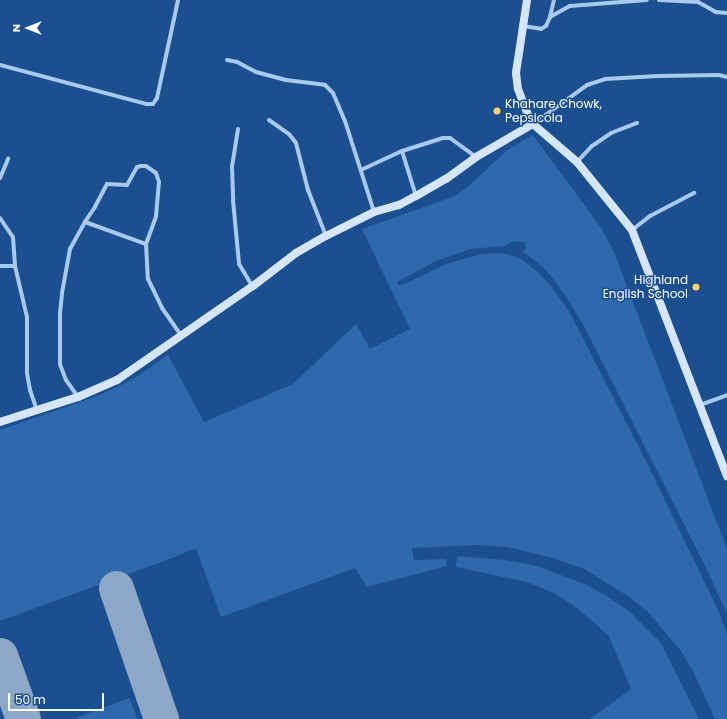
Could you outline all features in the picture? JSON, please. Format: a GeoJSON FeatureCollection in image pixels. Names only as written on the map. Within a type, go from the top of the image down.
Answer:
{"type":"FeatureCollection","features":[{"type":"Feature","properties":{"kind":"main road"},"geometry":{"type":"LineString","coordinates":[[527,0],[516,73],[518,89],[533,124],[577,162],[632,230],[727,476]]}},
{"type":"Feature","properties":{"kind":"main road"},"geometry":{"type":"LineString","coordinates":[[0,422],[78,396],[117,380],[253,286],[296,253],[374,212],[399,204],[416,196],[446,179],[476,157],[533,124]]}},
{"type":"Feature","properties":{"kind":"street"},"geometry":{"type":"LineString","coordinates":[[0,64],[147,104],[153,104],[157,98],[178,0]]}},
{"type":"Feature","properties":{"kind":"street"},"geometry":{"type":"LineString","coordinates":[[524,26],[541,29],[546,26],[550,18],[554,0]]}},
{"type":"Feature","properties":{"kind":"street"},"geometry":{"type":"LineString","coordinates":[[550,18],[570,6],[647,0]]}},
{"type":"Feature","properties":{"kind":"street"},"geometry":{"type":"LineString","coordinates":[[659,0],[698,2],[716,12],[727,13]]}},
{"type":"Feature","properties":{"kind":"street"},"geometry":{"type":"LineString","coordinates":[[227,60],[237,62],[256,72],[286,80],[325,85],[333,93],[345,121],[374,212]]}},
{"type":"Feature","properties":{"kind":"street"},"geometry":{"type":"LineString","coordinates":[[533,124],[587,85],[605,79],[658,76],[719,75],[727,77]]}},
{"type":"Feature","properties":{"kind":"street"},"geometry":{"type":"LineString","coordinates":[[269,120],[279,125],[296,142],[308,190],[326,236]]}},
{"type":"Feature","properties":{"kind":"street"},"geometry":{"type":"LineString","coordinates":[[577,162],[592,146],[611,133],[637,122]]}},
{"type":"Feature","properties":{"kind":"street"},"geometry":{"type":"LineString","coordinates":[[238,129],[232,166],[233,200],[239,264],[253,286]]}},
{"type":"Feature","properties":{"kind":"street"},"geometry":{"type":"LineString","coordinates":[[361,170],[402,151],[443,138],[450,138],[476,157]]}},
{"type":"Feature","properties":{"kind":"street"},"geometry":{"type":"LineString","coordinates":[[402,151],[416,196]]}},
{"type":"Feature","properties":{"kind":"street"},"geometry":{"type":"LineString","coordinates":[[0,178],[8,159]]}},
{"type":"Feature","properties":{"kind":"street"},"geometry":{"type":"LineString","coordinates":[[78,396],[66,380],[60,364],[60,313],[70,249],[108,184],[127,185],[137,167],[146,166],[156,173],[159,182],[156,216],[146,244],[148,279],[162,308],[181,336]]}},
{"type":"Feature","properties":{"kind":"street"},"geometry":{"type":"LineString","coordinates":[[632,230],[650,216],[694,193]]}},
{"type":"Feature","properties":{"kind":"street"},"geometry":{"type":"LineString","coordinates":[[1,221],[13,237],[15,266],[27,317],[27,373],[30,390],[37,410]]}},
{"type":"Feature","properties":{"kind":"street"},"geometry":{"type":"LineString","coordinates":[[85,222],[146,244]]}},
{"type":"Feature","properties":{"kind":"street"},"geometry":{"type":"LineString","coordinates":[[0,266],[15,266]]}},
{"type":"Feature","properties":{"kind":"street"},"geometry":{"type":"LineString","coordinates":[[700,406],[727,395]]}},
{"type":"Feature","properties":{"kind":"shaded area"},"geometry":{"type":"Polygon","coordinates":[[[533,135],[602,229],[614,252],[727,549],[727,614],[708,572],[585,328],[569,301],[553,279],[542,266],[523,252],[526,248],[525,242],[514,241],[504,246],[471,249],[436,261],[397,282],[400,286],[446,264],[481,254],[502,253],[520,258],[539,273],[550,285],[569,311],[648,465],[719,612],[727,634],[727,719],[715,719],[693,671],[681,651],[649,613],[628,596],[584,569],[556,559],[508,547],[475,545],[412,548],[414,560],[446,559],[447,566],[367,587],[355,568],[221,617],[196,548],[0,621],[0,430],[100,395],[135,378],[168,355],[204,422],[293,384],[356,324],[370,349],[410,329],[362,229],[455,196],[469,186],[506,151],[533,135]]]}},
{"type":"Feature","properties":{"kind":"shaded area"},"geometry":{"type":"Polygon","coordinates":[[[457,556],[505,560],[537,566],[587,585],[629,611],[661,643],[699,719],[590,719],[631,689],[609,636],[576,607],[554,593],[527,582],[456,567],[457,556]]]}},
{"type":"Feature","properties":{"kind":"shaded area"},"geometry":{"type":"Polygon","coordinates":[[[130,698],[137,719],[73,719],[130,698]]]}},
{"type":"Feature","properties":{"kind":"taxiway"},"geometry":{"type":"LineString","coordinates":[[116,588],[161,719]]}},
{"type":"Feature","properties":{"kind":"taxiway"},"geometry":{"type":"LineString","coordinates":[[0,655],[23,719]]}},
{"type":"Feature","properties":{"kind":"place","name":"Khahare Chowk, Pepsicola"},"geometry":{"type":"Point","coordinates":[497,111]}},
{"type":"Feature","properties":{"kind":"place","name":"Highland English School"},"geometry":{"type":"Point","coordinates":[696,287]}}]}
